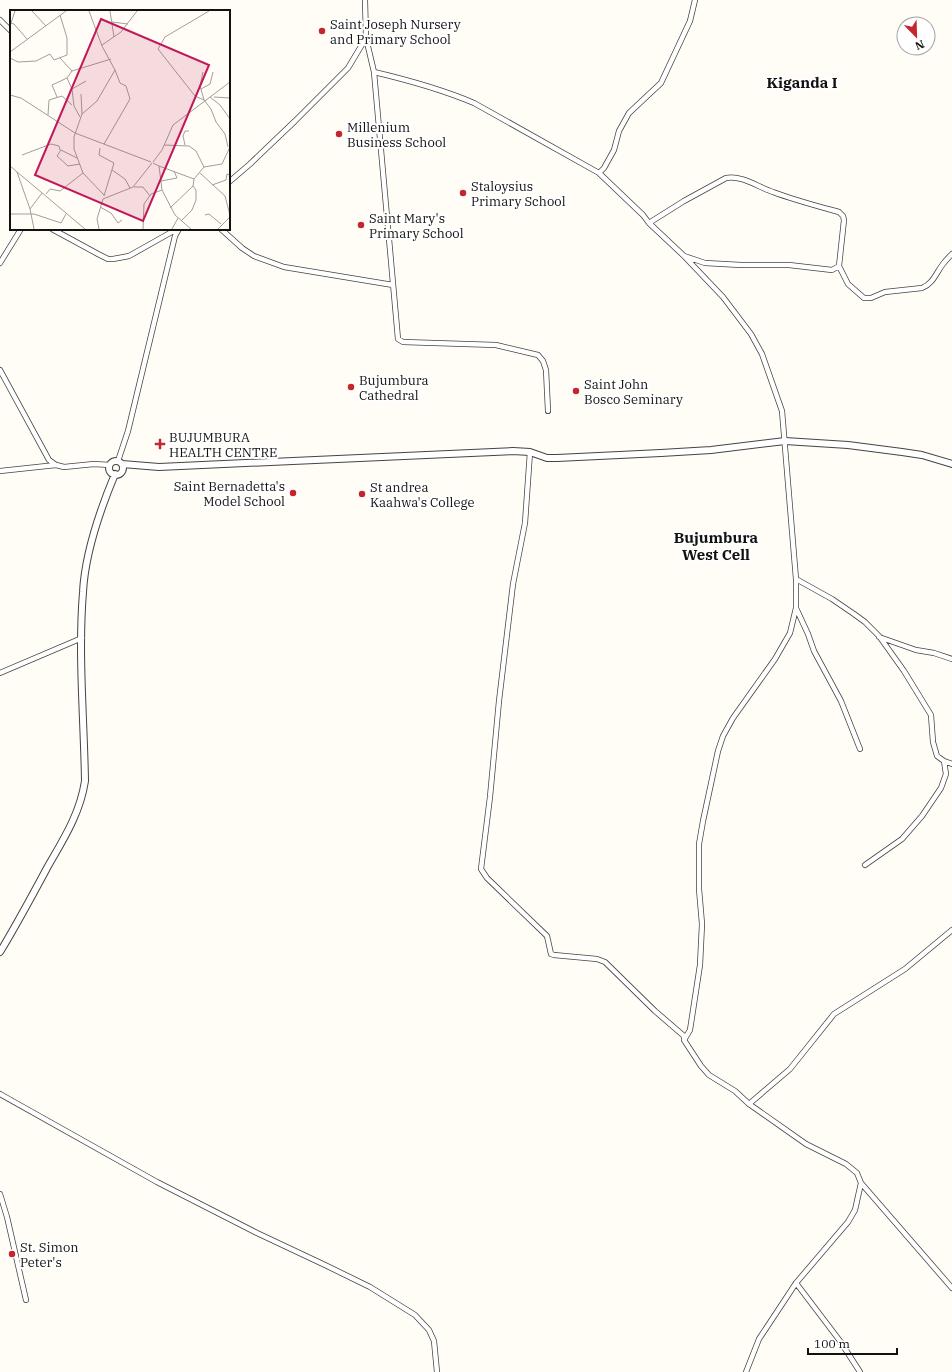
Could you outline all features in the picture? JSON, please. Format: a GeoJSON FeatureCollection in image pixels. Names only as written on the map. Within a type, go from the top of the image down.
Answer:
{"type":"FeatureCollection","features":[{"type":"Feature","properties":{"kind":"street"},"geometry":{"type":"LineString","coordinates":[[365,0],[366,38],[374,72],[397,336],[400,341],[496,345],[538,355],[543,361],[546,370],[548,411]]}},
{"type":"Feature","properties":{"kind":"street"},"geometry":{"type":"LineString","coordinates":[[599,173],[604,168],[614,150],[619,131],[629,113],[661,84],[690,21],[695,0]]}},
{"type":"Feature","properties":{"kind":"street"},"geometry":{"type":"LineString","coordinates":[[0,20],[10,30]]}},
{"type":"Feature","properties":{"kind":"street"},"geometry":{"type":"LineString","coordinates":[[230,181],[296,121],[348,68],[366,38]]}},
{"type":"Feature","properties":{"kind":"street"},"geometry":{"type":"LineString","coordinates":[[374,72],[423,85],[474,103],[599,173],[643,215],[649,223],[683,255],[723,297],[751,334],[762,354],[782,410],[796,578],[796,608],[790,633],[775,659],[733,718],[723,736],[718,751],[699,844],[699,889],[702,924],[700,965],[690,1030],[684,1040]]}},
{"type":"Feature","properties":{"kind":"street"},"geometry":{"type":"LineString","coordinates":[[649,223],[726,178],[732,177],[772,192],[839,212],[843,216],[844,220],[839,266],[848,284],[864,298],[871,298],[886,292],[922,288],[927,286],[931,283],[943,263],[952,254]]}},
{"type":"Feature","properties":{"kind":"street"},"geometry":{"type":"LineString","coordinates":[[0,263],[20,230]]}},
{"type":"Feature","properties":{"kind":"street"},"geometry":{"type":"LineString","coordinates":[[54,230],[108,259],[129,256],[176,230]]}},
{"type":"Feature","properties":{"kind":"street"},"geometry":{"type":"LineString","coordinates":[[115,474],[122,472],[123,468],[120,463],[178,230]]}},
{"type":"Feature","properties":{"kind":"street"},"geometry":{"type":"LineString","coordinates":[[222,230],[254,256],[284,267],[393,285]]}},
{"type":"Feature","properties":{"kind":"street"},"geometry":{"type":"LineString","coordinates":[[683,255],[705,262],[720,264],[789,265],[832,270],[839,266]]}},
{"type":"Feature","properties":{"kind":"street"},"geometry":{"type":"LineString","coordinates":[[0,370],[49,460],[56,465]]}},
{"type":"Feature","properties":{"kind":"street"},"geometry":{"type":"LineString","coordinates":[[0,471],[56,465],[64,467],[94,464],[110,465],[114,462],[159,467],[513,450],[530,452],[547,458],[557,458],[712,450],[785,441],[848,445],[902,452],[922,455],[952,464]]}},
{"type":"Feature","properties":{"kind":"street"},"geometry":{"type":"LineString","coordinates":[[530,452],[525,523],[513,584],[481,870],[487,878],[547,936],[552,954],[597,959],[605,962],[655,1011],[684,1036],[684,1040],[701,1066],[709,1075],[735,1091],[749,1104],[806,1144],[846,1164],[857,1173],[861,1183],[952,1288]]}},
{"type":"Feature","properties":{"kind":"street"},"geometry":{"type":"LineString","coordinates":[[110,465],[111,472],[115,474]]}},
{"type":"Feature","properties":{"kind":"street"},"geometry":{"type":"LineString","coordinates":[[0,952],[69,831],[83,795],[85,781],[82,638],[83,591],[88,554],[115,474]]}},
{"type":"Feature","properties":{"kind":"street"},"geometry":{"type":"LineString","coordinates":[[796,578],[832,599],[865,622],[879,636],[904,671],[931,715],[933,742],[937,756],[952,764]]}},
{"type":"Feature","properties":{"kind":"street"},"geometry":{"type":"LineString","coordinates":[[796,608],[814,650],[840,701],[860,749]]}},
{"type":"Feature","properties":{"kind":"street"},"geometry":{"type":"LineString","coordinates":[[879,636],[916,650],[934,653],[952,659]]}},
{"type":"Feature","properties":{"kind":"street"},"geometry":{"type":"LineString","coordinates":[[0,673],[82,638]]}},
{"type":"Feature","properties":{"kind":"street"},"geometry":{"type":"LineString","coordinates":[[865,865],[902,838],[922,816],[941,788],[946,774],[944,761]]}},
{"type":"Feature","properties":{"kind":"street"},"geometry":{"type":"LineString","coordinates":[[749,1104],[790,1069],[834,1014],[905,969],[952,930]]}},
{"type":"Feature","properties":{"kind":"street"},"geometry":{"type":"LineString","coordinates":[[0,1094],[157,1182],[256,1233],[370,1287],[415,1315],[428,1330],[434,1340],[437,1372]]}},
{"type":"Feature","properties":{"kind":"street"},"geometry":{"type":"LineString","coordinates":[[746,1372],[759,1339],[796,1283],[848,1222],[855,1210],[861,1183]]}},
{"type":"Feature","properties":{"kind":"street"},"geometry":{"type":"LineString","coordinates":[[0,1194],[26,1300]]}},
{"type":"Feature","properties":{"kind":"street"},"geometry":{"type":"LineString","coordinates":[[796,1283],[840,1341],[860,1372]]}},
{"type":"Feature","properties":{"kind":"place","name":"Saint Joseph Nursery and Primary School"},"geometry":{"type":"Point","coordinates":[322,31]}},
{"type":"Feature","properties":{"kind":"place","name":"Millenium Business School"},"geometry":{"type":"Point","coordinates":[339,134]}},
{"type":"Feature","properties":{"kind":"place","name":"Staloysius Primary School"},"geometry":{"type":"Point","coordinates":[463,193]}},
{"type":"Feature","properties":{"kind":"place","name":"Saint Mary's Primary School"},"geometry":{"type":"Point","coordinates":[361,225]}},
{"type":"Feature","properties":{"kind":"place","name":"Bujumbura Cathedral"},"geometry":{"type":"Point","coordinates":[351,387]}},
{"type":"Feature","properties":{"kind":"place","name":"Saint John Bosco Seminary"},"geometry":{"type":"Point","coordinates":[576,391]}},
{"type":"Feature","properties":{"kind":"place","name":"BUJUMBURA HEALTH CENTRE"},"geometry":{"type":"Point","coordinates":[160,444]}},
{"type":"Feature","properties":{"kind":"place","name":"Saint Bernadetta's Model School"},"geometry":{"type":"Point","coordinates":[293,493]}},
{"type":"Feature","properties":{"kind":"place","name":"St andrea Kaahwa's College"},"geometry":{"type":"Point","coordinates":[362,494]}},
{"type":"Feature","properties":{"kind":"place","name":"St. Simon Peter's"},"geometry":{"type":"Point","coordinates":[12,1254]}},
{"type":"Feature","properties":{"kind":"district","name":"Kiganda I"},"geometry":{"type":"Point","coordinates":[802,82]}},
{"type":"Feature","properties":{"kind":"district","name":"Bujumbura West Cell"},"geometry":{"type":"Point","coordinates":[716,546]}}]}
